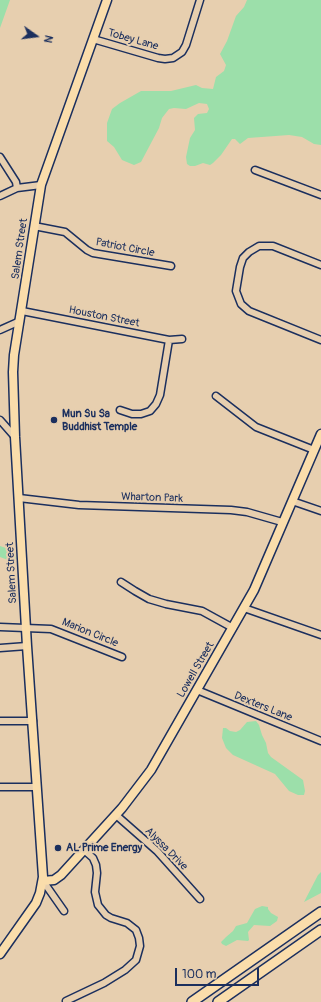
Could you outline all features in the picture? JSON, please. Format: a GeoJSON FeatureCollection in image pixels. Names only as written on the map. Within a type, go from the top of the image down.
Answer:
{"type":"FeatureCollection","features":[{"type":"Feature","properties":{"kind":"highway"},"geometry":{"type":"LineString","coordinates":[[192,1002],[321,912]]}},
{"type":"Feature","properties":{"kind":"highway"},"geometry":{"type":"LineString","coordinates":[[218,1002],[321,930]]}},
{"type":"Feature","properties":{"kind":"main road","name":"Salem Street"},"geometry":{"type":"LineString","coordinates":[[0,954],[36,903],[43,881],[43,863],[27,646],[15,437],[13,369],[41,185],[107,0]]}},
{"type":"Feature","properties":{"kind":"main road","name":"Lowell Street"},"geometry":{"type":"LineString","coordinates":[[43,881],[58,878],[116,816],[151,770],[233,628],[260,578],[282,522],[321,434]]}},
{"type":"Feature","properties":{"kind":"street","name":"Tobey Lane"},"geometry":{"type":"LineString","coordinates":[[93,39],[158,58],[173,58],[182,52],[186,45],[200,0]]}},
{"type":"Feature","properties":{"kind":"street"},"geometry":{"type":"LineString","coordinates":[[0,156],[16,182],[17,188]]}},
{"type":"Feature","properties":{"kind":"street"},"geometry":{"type":"LineString","coordinates":[[255,170],[321,195]]}},
{"type":"Feature","properties":{"kind":"street"},"geometry":{"type":"LineString","coordinates":[[0,196],[17,188],[41,185]]}},
{"type":"Feature","properties":{"kind":"street","name":"Patriot Circle"},"geometry":{"type":"LineString","coordinates":[[34,226],[63,231],[87,250],[95,254],[171,266]]}},
{"type":"Feature","properties":{"kind":"street"},"geometry":{"type":"LineString","coordinates":[[321,265],[273,246],[258,246],[251,250],[243,258],[236,288],[238,299],[246,309],[321,340]]}},
{"type":"Feature","properties":{"kind":"street","name":"Houston Street"},"geometry":{"type":"LineString","coordinates":[[22,311],[169,340],[182,338]]}},
{"type":"Feature","properties":{"kind":"street"},"geometry":{"type":"LineString","coordinates":[[0,330],[20,321]]}},
{"type":"Feature","properties":{"kind":"street"},"geometry":{"type":"LineString","coordinates":[[120,410],[132,414],[141,414],[150,411],[156,404],[160,395],[169,340]]}},
{"type":"Feature","properties":{"kind":"street"},"geometry":{"type":"LineString","coordinates":[[216,396],[256,427],[314,450]]}},
{"type":"Feature","properties":{"kind":"street"},"geometry":{"type":"LineString","coordinates":[[4,426],[12,421],[15,416]]}},
{"type":"Feature","properties":{"kind":"street"},"geometry":{"type":"LineString","coordinates":[[0,420],[15,437]]}},
{"type":"Feature","properties":{"kind":"street","name":"Wharton Park"},"geometry":{"type":"LineString","coordinates":[[19,498],[84,506],[231,510],[252,513],[282,522]]}},
{"type":"Feature","properties":{"kind":"street"},"geometry":{"type":"LineString","coordinates":[[292,501],[321,511]]}},
{"type":"Feature","properties":{"kind":"street"},"geometry":{"type":"LineString","coordinates":[[120,582],[155,601],[202,611],[233,628]]}},
{"type":"Feature","properties":{"kind":"street"},"geometry":{"type":"LineString","coordinates":[[244,608],[321,635]]}},
{"type":"Feature","properties":{"kind":"street","name":"Marion Circle"},"geometry":{"type":"LineString","coordinates":[[0,627],[51,629],[122,657]]}},
{"type":"Feature","properties":{"kind":"street"},"geometry":{"type":"LineString","coordinates":[[0,648],[27,646]]}},
{"type":"Feature","properties":{"kind":"street","name":"Dexters Lane"},"geometry":{"type":"LineString","coordinates":[[197,690],[321,741]]}},
{"type":"Feature","properties":{"kind":"street"},"geometry":{"type":"LineString","coordinates":[[0,721],[33,721]]}},
{"type":"Feature","properties":{"kind":"street"},"geometry":{"type":"LineString","coordinates":[[0,787],[37,787]]}},
{"type":"Feature","properties":{"kind":"street","name":"Alyssa Drive"},"geometry":{"type":"LineString","coordinates":[[116,816],[157,851],[200,899]]}},
{"type":"Feature","properties":{"kind":"street"},"geometry":{"type":"LineString","coordinates":[[66,1001],[104,983],[124,970],[136,960],[140,946],[136,930],[127,923],[108,916],[98,905],[95,892],[97,873],[96,865],[93,858],[84,850]]}},
{"type":"Feature","properties":{"kind":"street"},"geometry":{"type":"LineString","coordinates":[[43,881],[64,911]]}},
{"type":"Feature","properties":{"kind":"green space"},"geometry":{"type":"Polygon","coordinates":[[[0,0],[10,0],[0,28],[0,0]]]}},
{"type":"Feature","properties":{"kind":"green space"},"geometry":{"type":"Polygon","coordinates":[[[247,0],[321,0],[321,145],[314,144],[302,137],[289,135],[248,138],[240,144],[235,139],[232,139],[221,155],[210,165],[203,163],[190,166],[187,164],[186,157],[190,138],[195,130],[194,118],[198,114],[207,113],[209,109],[207,104],[199,103],[186,109],[169,109],[162,118],[159,128],[141,162],[134,165],[122,160],[114,147],[107,141],[107,123],[112,109],[141,91],[171,91],[196,85],[202,88],[213,89],[216,77],[224,71],[226,65],[220,54],[227,41],[236,16],[244,7],[247,0]]]}},
{"type":"Feature","properties":{"kind":"green space"},"geometry":{"type":"Polygon","coordinates":[[[0,546],[15,551],[16,563],[0,557],[0,546]]]}},
{"type":"Feature","properties":{"kind":"green space"},"geometry":{"type":"Polygon","coordinates":[[[256,721],[266,743],[268,753],[271,757],[303,780],[305,791],[304,795],[298,795],[289,791],[275,774],[233,755],[226,748],[222,738],[223,728],[236,732],[240,730],[247,722],[256,721]]]}},
{"type":"Feature","properties":{"kind":"green space"},"geometry":{"type":"Polygon","coordinates":[[[321,872],[321,893],[304,902],[318,875],[321,872]]]}},
{"type":"Feature","properties":{"kind":"green space"},"geometry":{"type":"Polygon","coordinates":[[[262,906],[268,907],[271,913],[278,917],[277,921],[270,926],[254,925],[248,932],[248,941],[237,940],[226,946],[222,944],[221,942],[233,931],[236,926],[247,923],[255,909],[262,906]]]}},
{"type":"Feature","properties":{"kind":"place","name":"Mun Su Sa Buddhist Temple"},"geometry":{"type":"Point","coordinates":[54,420]}},
{"type":"Feature","properties":{"kind":"place","name":"AL Prime Energy"},"geometry":{"type":"Point","coordinates":[58,848]}}]}
